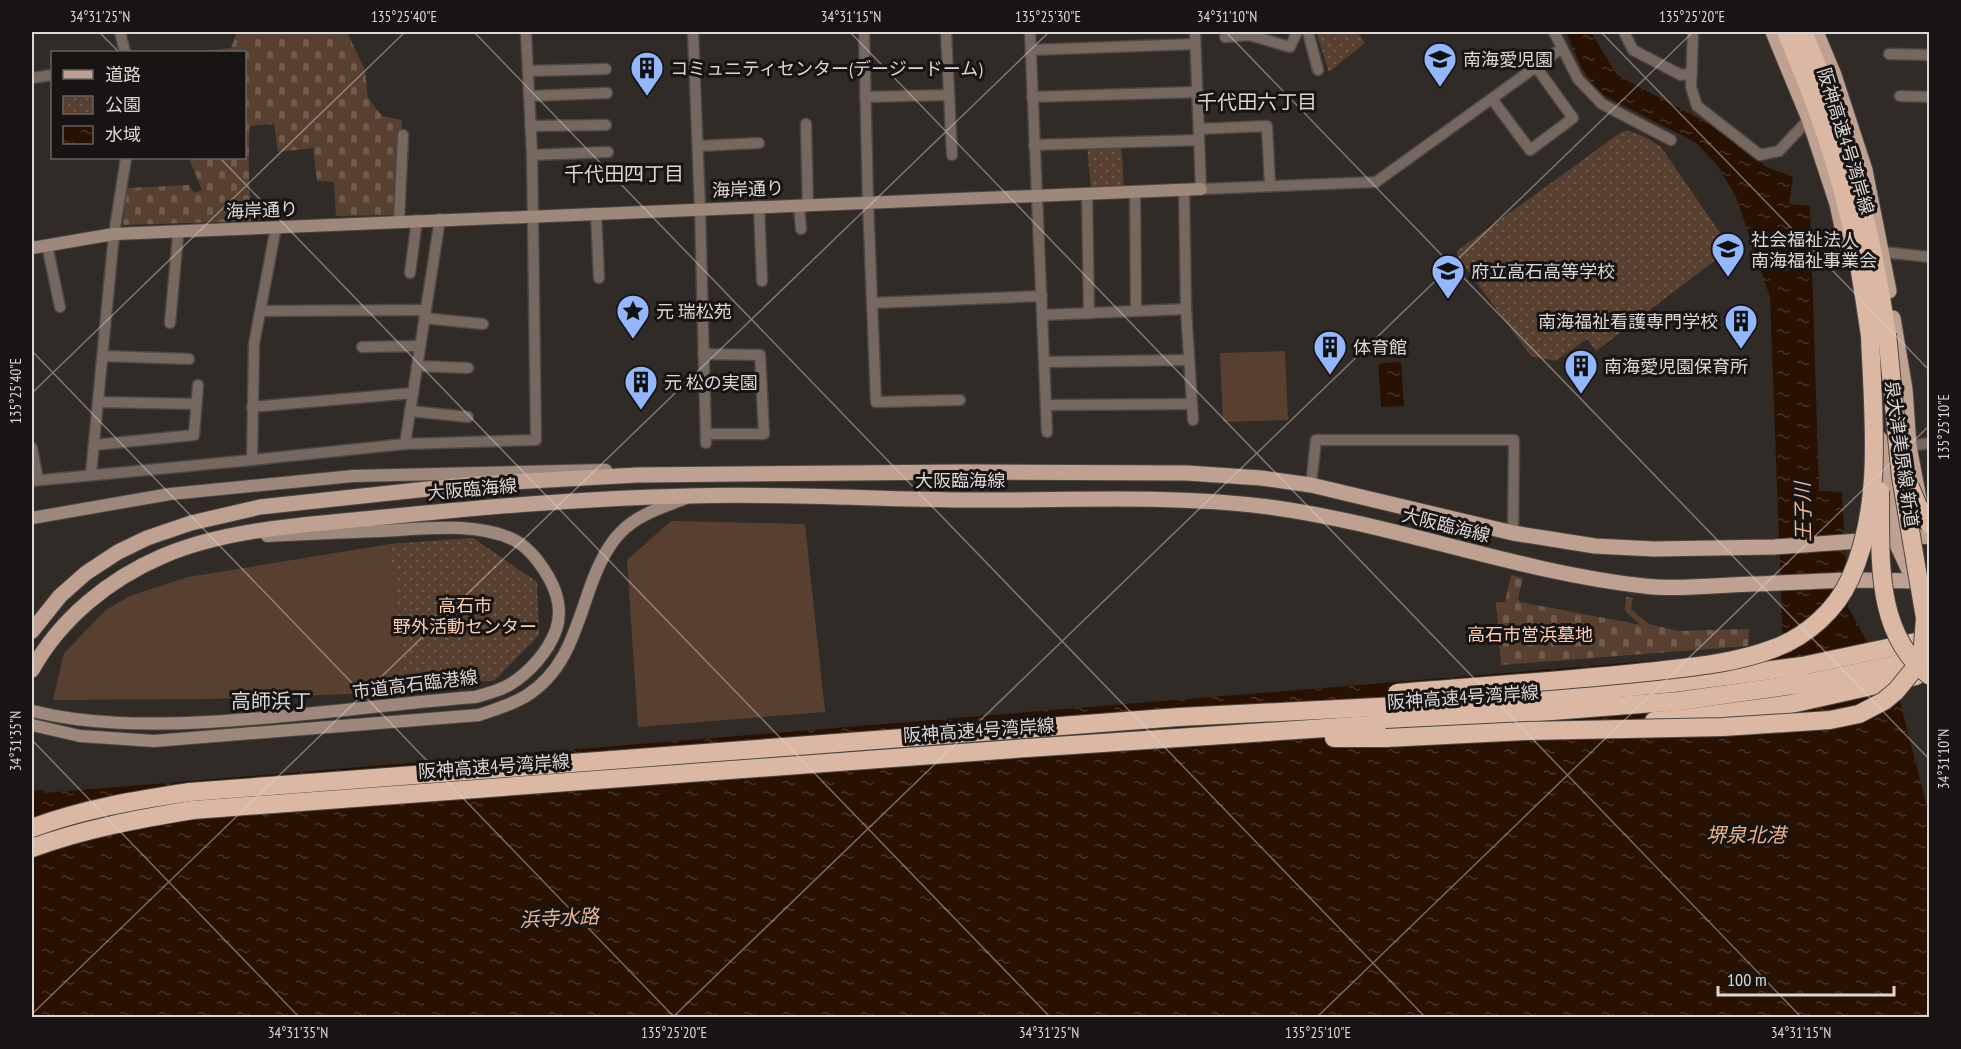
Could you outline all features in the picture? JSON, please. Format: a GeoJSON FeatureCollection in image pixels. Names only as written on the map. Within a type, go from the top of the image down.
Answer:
{"type":"FeatureCollection","features":[{"type":"Feature","properties":{"kind":"highway","name":"阪神高速4号湾岸線"},"geometry":{"type":"LineString","coordinates":[[1786,32],[1808,83],[1838,174],[1878,335]]}},
{"type":"Feature","properties":{"kind":"highway","name":"阪神高速4号湾岸線"},"geometry":{"type":"LineString","coordinates":[[1803,32],[1823,80],[1854,169],[1873,248],[1878,335]]}},
{"type":"Feature","properties":{"kind":"highway"},"geometry":{"type":"LineString","coordinates":[[1878,335],[1909,482],[1928,532]]}},
{"type":"Feature","properties":{"kind":"highway"},"geometry":{"type":"LineString","coordinates":[[1878,335],[1877,415],[1881,551],[1885,597],[1892,624],[1903,647],[1929,675]]}},
{"type":"Feature","properties":{"kind":"highway"},"geometry":{"type":"LineString","coordinates":[[1179,717],[1397,693],[1621,675],[1678,668],[1757,654],[1791,641],[1820,621],[1841,596],[1850,579],[1861,546],[1872,480],[1872,409],[1878,335]]}},
{"type":"Feature","properties":{"kind":"highway"},"geometry":{"type":"LineString","coordinates":[[1526,731],[1688,728],[1830,720],[1859,714],[1872,708],[1884,701],[1905,681],[1914,669],[1923,645],[1925,618],[1878,335]]}},
{"type":"Feature","properties":{"kind":"highway"},"geometry":{"type":"LineString","coordinates":[[1738,675],[1799,662],[1929,627]]}},
{"type":"Feature","properties":{"kind":"highway","name":"阪神高速4号湾岸線"},"geometry":{"type":"LineString","coordinates":[[32,828],[85,811],[136,800],[201,791],[1179,717],[1397,706],[1630,687],[1802,666],[1929,639]]}},
{"type":"Feature","properties":{"kind":"highway","name":"阪神高速4号湾岸線"},"geometry":{"type":"LineString","coordinates":[[32,848],[94,829],[193,810],[1679,701],[1808,682],[1929,657]]}},
{"type":"Feature","properties":{"kind":"highway"},"geometry":{"type":"LineString","coordinates":[[1027,748],[1289,738],[1386,738],[1526,731],[1688,718],[1820,699],[1929,675]]}},
{"type":"Feature","properties":{"kind":"main road","name":"泉大津美原線 新道"},"geometry":{"type":"LineString","coordinates":[[1773,32],[1809,119],[1837,204],[1860,310],[1894,538],[1914,581]]}},
{"type":"Feature","properties":{"kind":"main road","name":"泉大津美原線 新道"},"geometry":{"type":"LineString","coordinates":[[1816,32],[1834,75],[1865,170],[1882,252],[1905,389],[1909,446],[1928,532],[1914,581]]}},
{"type":"Feature","properties":{"kind":"main road","name":"大阪臨海線"},"geometry":{"type":"LineString","coordinates":[[32,631],[60,596],[86,573],[118,552],[147,538],[191,523],[260,507],[474,484],[637,475],[952,472],[1187,473],[1261,478],[1311,485],[1513,532],[1595,546],[1642,549],[1774,547],[1894,538],[1928,532]]}},
{"type":"Feature","properties":{"kind":"main road","name":"大阪臨海線"},"geometry":{"type":"LineString","coordinates":[[32,670],[50,640],[89,601],[114,582],[163,556],[223,537],[330,522],[569,500],[693,495],[963,500],[1187,500],[1324,515],[1521,564],[1650,587],[1855,580],[1929,580]]}},
{"type":"Feature","properties":{"kind":"street"},"geometry":{"type":"LineString","coordinates":[[120,32],[125,51]]}},
{"type":"Feature","properties":{"kind":"street"},"geometry":{"type":"LineString","coordinates":[[32,450],[35,481],[405,444],[536,440],[532,155],[526,32]]}},
{"type":"Feature","properties":{"kind":"street"},"geometry":{"type":"LineString","coordinates":[[693,32],[706,438],[764,434],[760,355],[704,354]]}},
{"type":"Feature","properties":{"kind":"street"},"geometry":{"type":"LineString","coordinates":[[864,32],[876,402],[960,400]]}},
{"type":"Feature","properties":{"kind":"street"},"geometry":{"type":"LineString","coordinates":[[946,32],[952,155]]}},
{"type":"Feature","properties":{"kind":"street"},"geometry":{"type":"LineString","coordinates":[[1030,32],[1047,432]]}},
{"type":"Feature","properties":{"kind":"street"},"geometry":{"type":"LineString","coordinates":[[1195,32],[1201,189],[1376,182],[1562,48]]}},
{"type":"Feature","properties":{"kind":"street"},"geometry":{"type":"LineString","coordinates":[[1225,37],[1249,35],[1290,47],[1297,32]]}},
{"type":"Feature","properties":{"kind":"street"},"geometry":{"type":"LineString","coordinates":[[1308,32],[1318,70]]}},
{"type":"Feature","properties":{"kind":"street"},"geometry":{"type":"LineString","coordinates":[[1554,32],[1578,79],[1602,104],[1671,140]]}},
{"type":"Feature","properties":{"kind":"street"},"geometry":{"type":"LineString","coordinates":[[1624,32],[1633,50],[1681,75],[1692,73]]}},
{"type":"Feature","properties":{"kind":"street"},"geometry":{"type":"LineString","coordinates":[[1693,32],[1691,87],[1697,106],[1760,154],[1779,151],[1809,119]]}},
{"type":"Feature","properties":{"kind":"street"},"geometry":{"type":"LineString","coordinates":[[1031,50],[1195,44]]}},
{"type":"Feature","properties":{"kind":"street"},"geometry":{"type":"LineString","coordinates":[[1889,54],[1929,55]]}},
{"type":"Feature","properties":{"kind":"street"},"geometry":{"type":"LineString","coordinates":[[1492,99],[1530,150],[1573,118],[1536,67]]}},
{"type":"Feature","properties":{"kind":"street"},"geometry":{"type":"LineString","coordinates":[[528,71],[606,69]]}},
{"type":"Feature","properties":{"kind":"street"},"geometry":{"type":"LineString","coordinates":[[32,78],[51,75]]}},
{"type":"Feature","properties":{"kind":"street"},"geometry":{"type":"LineString","coordinates":[[1032,97],[1197,92]]}},
{"type":"Feature","properties":{"kind":"street"},"geometry":{"type":"LineString","coordinates":[[529,96],[607,93]]}},
{"type":"Feature","properties":{"kind":"street"},"geometry":{"type":"LineString","coordinates":[[865,98],[949,95]]}},
{"type":"Feature","properties":{"kind":"street"},"geometry":{"type":"LineString","coordinates":[[1900,96],[1929,97]]}},
{"type":"Feature","properties":{"kind":"street"},"geometry":{"type":"LineString","coordinates":[[801,230],[804,205],[806,124]]}},
{"type":"Feature","properties":{"kind":"street"},"geometry":{"type":"LineString","coordinates":[[530,126],[606,125]]}},
{"type":"Feature","properties":{"kind":"street"},"geometry":{"type":"LineString","coordinates":[[1034,145],[1199,134],[1267,126],[1270,186]]}},
{"type":"Feature","properties":{"kind":"street"},"geometry":{"type":"LineString","coordinates":[[399,221],[403,135]]}},
{"type":"Feature","properties":{"kind":"street"},"geometry":{"type":"LineString","coordinates":[[698,146],[759,143]]}},
{"type":"Feature","properties":{"kind":"street"},"geometry":{"type":"LineString","coordinates":[[532,155],[608,152]]}},
{"type":"Feature","properties":{"kind":"street"},"geometry":{"type":"LineString","coordinates":[[91,474],[114,234],[126,159]]}},
{"type":"Feature","properties":{"kind":"street"},"geometry":{"type":"LineString","coordinates":[[1184,189],[1186,309],[1193,420]]}},
{"type":"Feature","properties":{"kind":"street","name":"海岸通り"},"geometry":{"type":"LineString","coordinates":[[32,248],[114,234],[1201,189]]}},
{"type":"Feature","properties":{"kind":"street"},"geometry":{"type":"LineString","coordinates":[[1135,192],[1136,311]]}},
{"type":"Feature","properties":{"kind":"street"},"geometry":{"type":"LineString","coordinates":[[1087,194],[1089,313]]}},
{"type":"Feature","properties":{"kind":"street"},"geometry":{"type":"LineString","coordinates":[[759,206],[762,281]]}},
{"type":"Feature","properties":{"kind":"street"},"geometry":{"type":"LineString","coordinates":[[596,213],[599,278]]}},
{"type":"Feature","properties":{"kind":"street"},"geometry":{"type":"LineString","coordinates":[[405,444],[440,219]]}},
{"type":"Feature","properties":{"kind":"street"},"geometry":{"type":"LineString","coordinates":[[410,273],[417,220]]}},
{"type":"Feature","properties":{"kind":"street"},"geometry":{"type":"LineString","coordinates":[[252,460],[254,344],[276,227]]}},
{"type":"Feature","properties":{"kind":"street"},"geometry":{"type":"LineString","coordinates":[[170,323],[178,236]]}},
{"type":"Feature","properties":{"kind":"street"},"geometry":{"type":"LineString","coordinates":[[47,245],[60,307]]}},
{"type":"Feature","properties":{"kind":"street"},"geometry":{"type":"LineString","coordinates":[[1882,252],[1929,258]]}},
{"type":"Feature","properties":{"kind":"street"},"geometry":{"type":"LineString","coordinates":[[873,303],[1042,296]]}},
{"type":"Feature","properties":{"kind":"street"},"geometry":{"type":"LineString","coordinates":[[1043,315],[1186,309]]}},
{"type":"Feature","properties":{"kind":"street"},"geometry":{"type":"LineString","coordinates":[[261,311],[425,314],[483,324]]}},
{"type":"Feature","properties":{"kind":"street"},"geometry":{"type":"LineString","coordinates":[[362,347],[420,346]]}},
{"type":"Feature","properties":{"kind":"street"},"geometry":{"type":"LineString","coordinates":[[103,356],[189,359]]}},
{"type":"Feature","properties":{"kind":"street"},"geometry":{"type":"LineString","coordinates":[[1045,362],[1189,360]]}},
{"type":"Feature","properties":{"kind":"street"},"geometry":{"type":"LineString","coordinates":[[417,366],[468,368]]}},
{"type":"Feature","properties":{"kind":"street"},"geometry":{"type":"LineString","coordinates":[[94,445],[194,435],[198,385]]}},
{"type":"Feature","properties":{"kind":"street"},"geometry":{"type":"LineString","coordinates":[[252,407],[414,393]]}},
{"type":"Feature","properties":{"kind":"street"},"geometry":{"type":"LineString","coordinates":[[98,402],[196,404]]}},
{"type":"Feature","properties":{"kind":"street"},"geometry":{"type":"LineString","coordinates":[[1047,405],[1192,404]]}},
{"type":"Feature","properties":{"kind":"street"},"geometry":{"type":"LineString","coordinates":[[410,411],[468,417]]}},
{"type":"Feature","properties":{"kind":"street"},"geometry":{"type":"LineString","coordinates":[[1311,485],[1316,440],[1514,440],[1513,532]]}},
{"type":"Feature","properties":{"kind":"street"},"geometry":{"type":"LineString","coordinates":[[1909,446],[1929,443]]}},
{"type":"Feature","properties":{"kind":"street"},"geometry":{"type":"LineString","coordinates":[[32,518],[170,494],[353,476],[579,470],[728,474]]}},
{"type":"Feature","properties":{"kind":"street","name":"市道高石臨港線"},"geometry":{"type":"LineString","coordinates":[[32,725],[80,736],[154,741],[479,715],[525,697],[542,684],[561,662],[571,643],[599,564],[621,532],[640,517],[693,495]]}},
{"type":"Feature","properties":{"kind":"street","name":"市道高石臨港線"},"geometry":{"type":"LineString","coordinates":[[32,711],[94,722],[159,724],[256,719],[475,697],[508,686],[525,673],[549,645],[556,629],[558,601],[553,585],[543,567],[529,551],[517,542],[499,535],[450,528],[223,537]]}},
{"type":"Feature","properties":{"kind":"green space"},"geometry":{"type":"Polygon","coordinates":[[[237,32],[347,32],[365,70],[368,98],[382,116],[402,120],[397,215],[336,216],[334,182],[317,181],[313,148],[278,152],[274,124],[250,126],[249,174],[253,221],[123,225],[127,188],[189,185],[194,193],[202,190],[189,159],[246,159],[246,51],[202,51],[231,48],[237,32]]]}},
{"type":"Feature","properties":{"kind":"green space"},"geometry":{"type":"Polygon","coordinates":[[[1316,32],[1357,32],[1365,43],[1329,72],[1316,32]]]}},
{"type":"Feature","properties":{"kind":"green space"},"geometry":{"type":"Polygon","coordinates":[[[1627,130],[1661,147],[1727,243],[1726,252],[1596,351],[1587,339],[1556,361],[1531,356],[1457,256],[1457,251],[1627,130]]]}},
{"type":"Feature","properties":{"kind":"green space"},"geometry":{"type":"Polygon","coordinates":[[[1121,145],[1124,187],[1091,187],[1087,147],[1121,145]]]}},
{"type":"Feature","properties":{"kind":"green space"},"geometry":{"type":"Polygon","coordinates":[[[1285,351],[1288,420],[1223,422],[1220,353],[1285,351]]]}},
{"type":"Feature","properties":{"kind":"green space"},"geometry":{"type":"Polygon","coordinates":[[[671,521],[805,524],[825,712],[638,727],[627,560],[671,521]]]}},
{"type":"Feature","properties":{"kind":"green space","name":"高石市 野外活動センター"},"geometry":{"type":"Polygon","coordinates":[[[473,538],[537,582],[539,635],[495,680],[405,692],[390,544],[473,538]]]}},
{"type":"Feature","properties":{"kind":"green space"},"geometry":{"type":"Polygon","coordinates":[[[390,544],[405,692],[204,699],[53,700],[64,653],[106,610],[130,596],[188,577],[390,544]]]}},
{"type":"Feature","properties":{"kind":"green space","name":"高石市営浜墓地"},"geometry":{"type":"Polygon","coordinates":[[[1511,575],[1523,578],[1518,598],[1520,602],[1641,625],[1625,611],[1626,597],[1633,598],[1631,609],[1649,624],[1678,631],[1749,629],[1748,646],[1501,665],[1496,602],[1505,602],[1511,575]]]}},
{"type":"Feature","properties":{"kind":"water","name":"堺泉北港"},"geometry":{"type":"Polygon","coordinates":[[[1566,32],[1591,32],[1617,75],[1724,132],[1765,166],[1793,177],[1789,204],[1810,206],[1819,491],[1842,492],[1848,607],[1899,698],[1929,814],[1929,1017],[32,1018],[32,791],[44,790],[44,793],[1783,650],[1770,297],[1736,197],[1718,166],[1695,142],[1605,96],[1581,67],[1566,32]]]}},
{"type":"Feature","properties":{"kind":"water"},"geometry":{"type":"Polygon","coordinates":[[[1401,362],[1404,406],[1381,407],[1378,363],[1401,362]]]}},
{"type":"Feature","properties":{"kind":"place","name":"南海愛児園"},"geometry":{"type":"Point","coordinates":[1440,88]}},
{"type":"Feature","properties":{"kind":"place","name":"コミュニティセンター(デージードーム)"},"geometry":{"type":"Point","coordinates":[647,97]}},
{"type":"Feature","properties":{"kind":"place","name":"社会福祉法人 南海福祉事業会"},"geometry":{"type":"Point","coordinates":[1728,278]}},
{"type":"Feature","properties":{"kind":"place","name":"府立高石高等学校"},"geometry":{"type":"Point","coordinates":[1448,300]}},
{"type":"Feature","properties":{"kind":"place","name":"元 瑞松苑"},"geometry":{"type":"Point","coordinates":[633,340]}},
{"type":"Feature","properties":{"kind":"place","name":"南海福祉看護専門学校"},"geometry":{"type":"Point","coordinates":[1741,350]}},
{"type":"Feature","properties":{"kind":"place","name":"体育館"},"geometry":{"type":"Point","coordinates":[1330,376]}},
{"type":"Feature","properties":{"kind":"place","name":"南海愛児園保育所"},"geometry":{"type":"Point","coordinates":[1581,395]}},
{"type":"Feature","properties":{"kind":"place","name":"元 松の実園"},"geometry":{"type":"Point","coordinates":[641,411]}},
{"type":"Feature","properties":{"kind":"district","name":"千代田六丁目"},"geometry":{"type":"Point","coordinates":[1257,102]}},
{"type":"Feature","properties":{"kind":"district","name":"千代田四丁目"},"geometry":{"type":"Point","coordinates":[624,174]}},
{"type":"Feature","properties":{"kind":"district","name":"高師浜丁"},"geometry":{"type":"Point","coordinates":[271,701]}},
{"type":"Feature","properties":{"kind":"water label","name":"王子川"},"geometry":{"type":"Point","coordinates":[1803,512]}},
{"type":"Feature","properties":{"kind":"water label","name":"浜寺水路"},"geometry":{"type":"Point","coordinates":[559,918]}}]}
